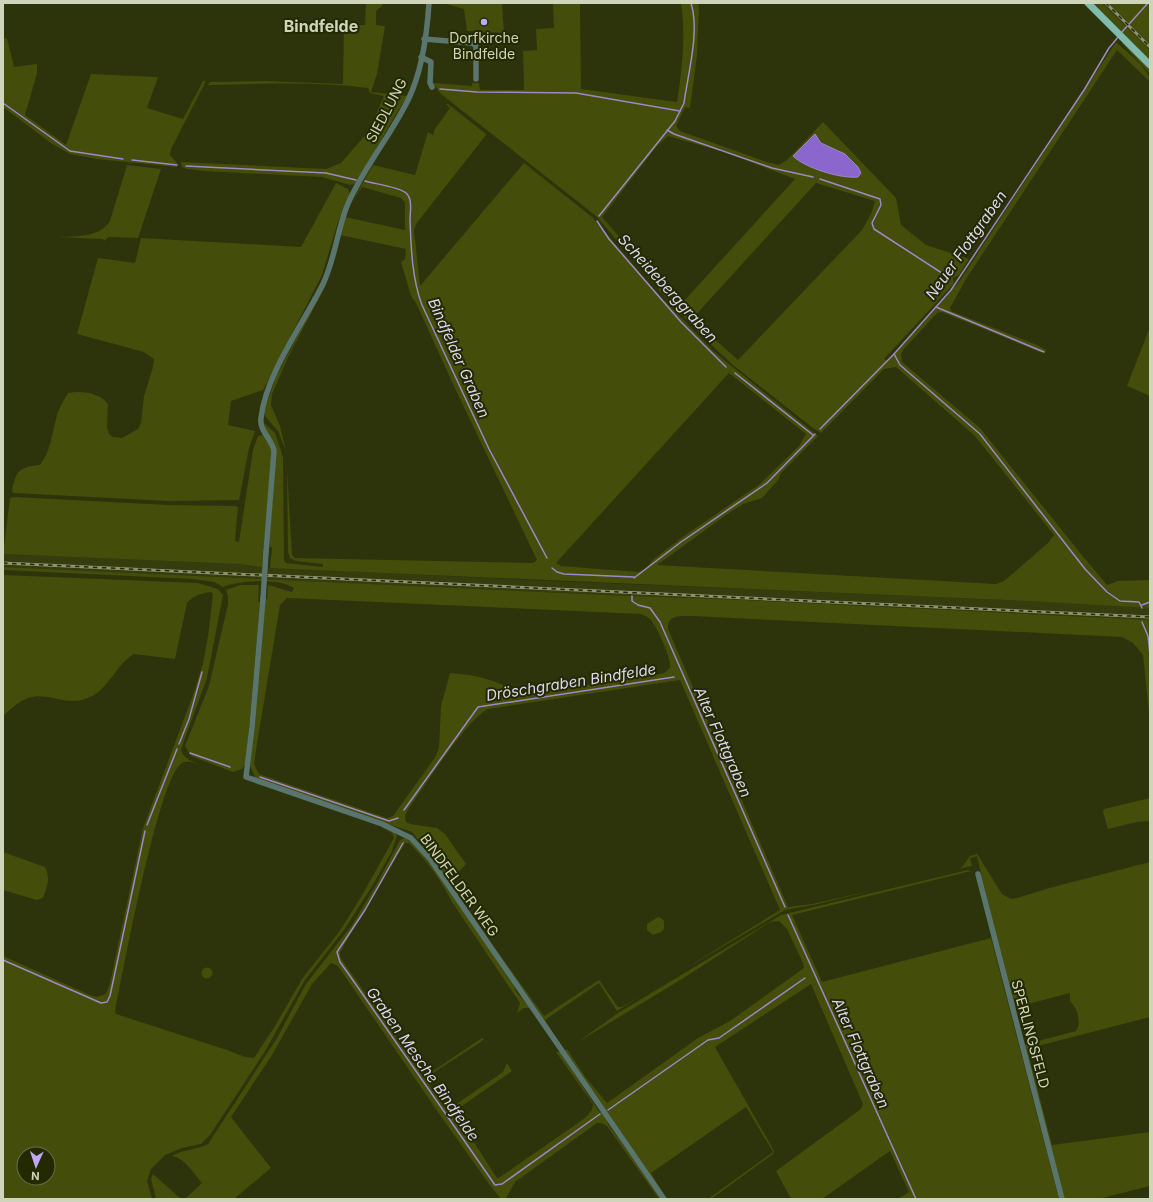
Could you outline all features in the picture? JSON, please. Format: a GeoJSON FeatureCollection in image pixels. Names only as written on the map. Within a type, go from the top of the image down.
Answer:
{"type":"FeatureCollection","features":[{"type":"Feature","properties":{"kind":"main road"},"geometry":{"type":"LineString","coordinates":[[1088,3],[1150,65]]}},
{"type":"Feature","properties":{"kind":"street","name":"SIEDLUNG"},"geometry":{"type":"LineString","coordinates":[[262,598],[274,451],[271,442],[262,429],[260,422],[262,410],[274,376],[324,283],[330,267],[341,222],[356,187],[408,100],[417,77],[430,3]]}},
{"type":"Feature","properties":{"kind":"street"},"geometry":{"type":"LineString","coordinates":[[424,39],[472,43],[476,46],[476,79]]}},
{"type":"Feature","properties":{"kind":"street"},"geometry":{"type":"LineString","coordinates":[[421,57],[431,62],[430,83],[432,87]]}},
{"type":"Feature","properties":{"kind":"street","name":"BINDFELDER WEG"},"geometry":{"type":"LineString","coordinates":[[262,598],[253,720],[246,777],[382,824],[401,832],[417,843],[438,871],[664,1199]]}},
{"type":"Feature","properties":{"kind":"street","name":"SPERLINGSFELD"},"geometry":{"type":"LineString","coordinates":[[978,874],[1062,1199]]}},
{"type":"Feature","properties":{"kind":"shaded area"},"geometry":{"type":"Polygon","coordinates":[[[366,3],[382,3],[382,6],[376,11],[376,25],[385,26],[377,74],[371,92],[407,96],[355,184],[350,185],[322,177],[204,171],[182,167],[181,162],[326,169],[341,163],[368,132],[384,96],[370,93],[368,88],[328,84],[208,85],[210,82],[266,81],[343,84],[344,25],[365,25],[366,3]]]}},
{"type":"Feature","properties":{"kind":"shaded area"},"geometry":{"type":"Polygon","coordinates":[[[443,3],[502,3],[504,33],[467,31],[464,9],[443,3]]]}},
{"type":"Feature","properties":{"kind":"shaded area"},"geometry":{"type":"Polygon","coordinates":[[[553,3],[580,3],[581,89],[677,102],[682,65],[683,28],[681,3],[698,3],[697,55],[690,108],[685,107],[676,126],[680,131],[779,165],[787,160],[823,122],[896,198],[901,225],[926,245],[969,259],[959,275],[953,278],[954,283],[884,359],[888,361],[959,282],[1116,42],[1136,60],[1146,71],[1150,82],[1117,50],[966,279],[950,308],[951,311],[1037,345],[1046,350],[1045,352],[1040,352],[942,312],[937,313],[903,350],[901,355],[902,362],[980,428],[1107,585],[1118,581],[1150,580],[1150,608],[1029,601],[270,568],[272,548],[269,546],[276,450],[274,443],[265,429],[264,423],[275,433],[283,457],[284,560],[286,563],[323,567],[323,564],[296,561],[290,558],[288,552],[287,469],[292,555],[295,558],[533,563],[537,560],[416,303],[411,296],[401,262],[405,259],[406,249],[340,235],[345,217],[405,230],[405,202],[401,198],[362,187],[354,198],[373,165],[415,175],[428,132],[433,135],[435,129],[450,108],[446,104],[448,104],[486,135],[416,224],[414,230],[420,286],[524,163],[592,217],[660,296],[713,351],[818,436],[781,473],[778,480],[762,498],[743,504],[657,565],[996,584],[1004,581],[1048,543],[1054,535],[975,436],[896,367],[884,369],[821,433],[813,428],[734,366],[703,337],[673,306],[596,216],[441,94],[433,83],[472,86],[472,83],[479,83],[480,90],[524,90],[523,51],[537,50],[536,29],[554,28],[553,3]],[[668,136],[657,146],[602,217],[677,303],[684,301],[795,179],[724,152],[668,136]],[[819,138],[793,156],[803,163],[839,176],[858,167],[840,151],[823,144],[819,138]],[[816,183],[692,319],[738,360],[862,230],[871,214],[875,201],[816,183]],[[729,373],[556,563],[561,566],[638,572],[645,569],[654,559],[684,536],[760,484],[799,446],[806,434],[729,373]]]}},
{"type":"Feature","properties":{"kind":"shaded area"},"geometry":{"type":"Polygon","coordinates":[[[1094,3],[1102,3],[1150,50],[1150,60],[1094,3]]]}},
{"type":"Feature","properties":{"kind":"shaded area"},"geometry":{"type":"Polygon","coordinates":[[[1102,3],[1109,3],[1134,27],[1150,44],[1150,50],[1102,3]]]}},
{"type":"Feature","properties":{"kind":"shaded area"},"geometry":{"type":"Polygon","coordinates":[[[1109,3],[1150,3],[1150,44],[1109,3]]]}},
{"type":"Feature","properties":{"kind":"shaded area"},"geometry":{"type":"Polygon","coordinates":[[[7,38],[14,67],[37,64],[37,73],[25,115],[66,145],[91,74],[158,77],[147,108],[183,119],[203,81],[206,81],[171,149],[170,155],[177,163],[177,167],[97,159],[70,154],[51,143],[3,107],[3,39],[7,38]]]}},
{"type":"Feature","properties":{"kind":"shaded area"},"geometry":{"type":"Polygon","coordinates":[[[1123,42],[1150,69],[1150,74],[1122,43],[1123,42]]]}},
{"type":"Feature","properties":{"kind":"shaded area"},"geometry":{"type":"Polygon","coordinates":[[[815,134],[821,143],[845,154],[858,167],[861,173],[858,177],[842,176],[824,172],[806,165],[793,156],[815,134]]]}},
{"type":"Feature","properties":{"kind":"shaded area"},"geometry":{"type":"Polygon","coordinates":[[[127,165],[161,169],[138,238],[109,237],[104,241],[103,239],[58,237],[87,235],[100,231],[105,227],[110,221],[127,165]]]}},
{"type":"Feature","properties":{"kind":"shaded area"},"geometry":{"type":"Polygon","coordinates":[[[336,183],[348,189],[350,194],[338,222],[322,275],[263,390],[231,401],[228,425],[255,431],[249,448],[239,500],[168,501],[13,493],[12,491],[15,479],[20,471],[28,467],[40,465],[44,460],[49,448],[58,412],[68,393],[85,392],[101,397],[105,400],[108,404],[107,427],[109,434],[113,437],[122,438],[138,429],[141,423],[144,396],[154,359],[144,352],[77,334],[98,258],[135,263],[141,238],[301,247],[336,183]]]}},
{"type":"Feature","properties":{"kind":"shaded area"},"geometry":{"type":"Polygon","coordinates":[[[327,279],[326,285],[289,355],[272,394],[271,405],[280,426],[286,451],[278,431],[265,416],[264,411],[276,377],[327,279]]]}},
{"type":"Feature","properties":{"kind":"shaded area"},"geometry":{"type":"Polygon","coordinates":[[[1150,327],[1150,396],[1127,386],[1150,327]]]}},
{"type":"Feature","properties":{"kind":"shaded area"},"geometry":{"type":"Polygon","coordinates":[[[262,435],[269,441],[272,450],[262,567],[240,564],[3,554],[10,498],[14,497],[168,505],[235,506],[238,507],[235,541],[239,542],[253,450],[258,436],[262,435]]]}},
{"type":"Feature","properties":{"kind":"shaded area"},"geometry":{"type":"Polygon","coordinates":[[[3,554],[241,564],[262,567],[505,579],[1104,604],[1150,608],[1150,620],[744,600],[604,595],[3,567],[3,554]]]}},
{"type":"Feature","properties":{"kind":"shaded area"},"geometry":{"type":"Polygon","coordinates":[[[3,567],[604,595],[744,600],[1150,620],[1150,722],[1143,655],[1133,643],[1122,637],[692,616],[679,616],[672,618],[668,624],[668,629],[788,907],[812,904],[874,890],[818,904],[785,910],[678,973],[780,910],[680,680],[488,709],[479,715],[458,739],[405,815],[406,822],[410,824],[437,828],[445,834],[466,864],[450,881],[466,906],[434,860],[412,832],[265,782],[255,777],[250,766],[265,599],[267,599],[268,585],[292,592],[294,588],[269,581],[239,583],[223,587],[214,582],[193,579],[3,570],[3,567]],[[287,598],[280,605],[254,764],[259,774],[387,818],[393,816],[436,756],[439,747],[441,706],[450,673],[479,677],[518,692],[534,694],[557,689],[664,673],[670,668],[670,664],[664,644],[651,620],[640,614],[287,598]]]}},
{"type":"Feature","properties":{"kind":"shaded area"},"geometry":{"type":"Polygon","coordinates":[[[3,575],[198,583],[218,589],[223,595],[207,678],[181,749],[184,755],[191,761],[201,765],[193,762],[181,764],[172,778],[162,804],[142,879],[133,920],[115,1011],[116,1014],[245,1057],[254,1058],[275,1026],[302,979],[339,932],[361,897],[394,838],[392,833],[380,826],[395,833],[397,836],[391,853],[371,888],[344,930],[305,980],[264,1053],[210,1135],[201,1144],[182,1148],[165,1155],[151,1169],[147,1181],[152,1199],[3,1199],[3,956],[90,995],[97,997],[106,994],[110,983],[143,828],[193,695],[203,663],[213,594],[211,592],[201,594],[192,598],[187,603],[175,659],[134,654],[122,664],[101,689],[88,698],[72,701],[35,696],[28,698],[3,716],[3,575]]]}},
{"type":"Feature","properties":{"kind":"shaded area"},"geometry":{"type":"Polygon","coordinates":[[[240,585],[259,585],[258,602],[260,602],[246,763],[242,769],[233,772],[191,756],[185,746],[209,686],[228,604],[226,590],[240,585]]]}},
{"type":"Feature","properties":{"kind":"shaded area"},"geometry":{"type":"Polygon","coordinates":[[[1150,798],[1150,821],[1137,822],[1108,829],[1103,812],[1104,809],[1150,798]]]}},
{"type":"Feature","properties":{"kind":"shaded area"},"geometry":{"type":"Polygon","coordinates":[[[405,838],[414,845],[428,861],[461,906],[494,955],[515,990],[530,1008],[524,1008],[517,1013],[520,1003],[452,902],[438,878],[416,850],[409,843],[405,843],[340,952],[340,957],[441,1102],[445,1106],[452,1107],[503,1072],[507,1063],[512,1071],[462,1106],[455,1113],[497,1178],[500,1177],[585,1118],[592,1110],[593,1104],[556,1052],[560,1052],[598,1110],[605,1116],[608,1124],[662,1199],[659,1199],[607,1126],[601,1123],[597,1123],[515,1182],[506,1198],[500,1198],[442,1118],[338,966],[331,963],[312,984],[272,1055],[231,1117],[271,1168],[234,1199],[185,1199],[202,1183],[185,1163],[172,1156],[208,1144],[277,1038],[306,984],[352,925],[376,885],[400,840],[405,838]]]}},
{"type":"Feature","properties":{"kind":"shaded area"},"geometry":{"type":"Polygon","coordinates":[[[3,852],[45,867],[48,879],[43,898],[37,900],[3,890],[3,852]]]}},
{"type":"Feature","properties":{"kind":"shaded area"},"geometry":{"type":"Polygon","coordinates":[[[977,854],[1002,894],[1011,899],[1150,862],[1150,1017],[1030,1048],[1028,1052],[1052,1145],[1150,1132],[1150,1186],[1098,1199],[1063,1199],[1023,1045],[1076,1031],[1079,1024],[1079,1019],[1075,1007],[1070,1001],[1070,993],[1013,1008],[977,856],[970,858],[972,866],[958,869],[962,867],[970,856],[977,854]]]}},
{"type":"Feature","properties":{"kind":"shaded area"},"geometry":{"type":"Polygon","coordinates":[[[968,870],[970,871],[792,915],[822,982],[991,938],[1059,1199],[898,1199],[909,1192],[890,1151],[822,1199],[791,1199],[776,1171],[861,1109],[863,1104],[811,984],[715,1047],[774,1151],[773,1154],[711,1199],[708,1199],[773,1152],[746,1107],[651,1173],[666,1198],[565,1050],[567,1049],[586,1078],[607,1103],[698,1038],[730,1021],[804,968],[803,963],[787,929],[779,921],[770,922],[682,979],[578,1042],[618,1013],[781,915],[968,870]]]}},
{"type":"Feature","properties":{"kind":"shaded area"},"geometry":{"type":"Polygon","coordinates":[[[466,906],[493,945],[474,919],[466,906]]]}},
{"type":"Feature","properties":{"kind":"shaded area"},"geometry":{"type":"Polygon","coordinates":[[[658,917],[664,921],[664,929],[653,935],[647,930],[647,924],[658,917]]]}},
{"type":"Feature","properties":{"kind":"shaded area"},"geometry":{"type":"Polygon","coordinates":[[[493,945],[544,1016],[599,980],[618,1007],[622,1007],[647,992],[617,1011],[599,983],[545,1020],[552,1031],[550,1032],[537,1009],[493,945]]]}},
{"type":"Feature","properties":{"kind":"shaded area"},"geometry":{"type":"Polygon","coordinates":[[[205,968],[209,968],[211,969],[211,977],[205,978],[202,975],[202,971],[205,968]]]}},
{"type":"Feature","properties":{"kind":"shaded area"},"geometry":{"type":"Polygon","coordinates":[[[482,1038],[484,1039],[482,1041],[430,1075],[430,1073],[482,1038]]]}},
{"type":"Feature","properties":{"kind":"shaded area"},"geometry":{"type":"Polygon","coordinates":[[[153,1174],[181,1199],[156,1199],[151,1179],[153,1174]]]}},
{"type":"Feature","properties":{"kind":"waterway","name":"Scheideberggraben"},"geometry":{"type":"LineString","coordinates":[[599,216],[675,121],[684,103],[694,39],[691,3]]}},
{"type":"Feature","properties":{"kind":"waterway","name":"Neuer Flottgraben"},"geometry":{"type":"LineString","coordinates":[[1121,33],[1148,3]]}},
{"type":"Feature","properties":{"kind":"waterway","name":"Neuer Flottgraben"},"geometry":{"type":"LineString","coordinates":[[1119,36],[1109,48],[1084,90],[951,290],[894,354],[900,365],[980,434],[1085,569],[1107,592],[1120,601],[1139,602],[1142,608]]}},
{"type":"Feature","properties":{"kind":"waterway"},"geometry":{"type":"LineString","coordinates":[[440,89],[477,92],[576,93],[680,111]]}},
{"type":"Feature","properties":{"kind":"waterway","name":"Bindfelder Graben"},"geometry":{"type":"LineString","coordinates":[[3,103],[70,151],[123,159]]}},
{"type":"Feature","properties":{"kind":"waterway"},"geometry":{"type":"LineString","coordinates":[[667,130],[674,134],[772,168],[813,177]]}},
{"type":"Feature","properties":{"kind":"waterway","name":"Bindfelder Graben"},"geometry":{"type":"LineString","coordinates":[[132,160],[177,165]]}},
{"type":"Feature","properties":{"kind":"waterway","name":"Bindfelder Graben"},"geometry":{"type":"LineString","coordinates":[[186,166],[326,173],[356,180]]}},
{"type":"Feature","properties":{"kind":"waterway"},"geometry":{"type":"LineString","coordinates":[[820,179],[880,199],[881,205],[872,223],[874,229],[948,277]]}},
{"type":"Feature","properties":{"kind":"waterway","name":"Bindfelder Graben"},"geometry":{"type":"LineString","coordinates":[[365,181],[398,189],[406,193],[410,199],[413,263],[416,285],[422,305],[489,449],[547,558]]}},
{"type":"Feature","properties":{"kind":"waterway","name":"Scheideberggraben"},"geometry":{"type":"LineString","coordinates":[[597,221],[609,239],[681,322],[726,367]]}},
{"type":"Feature","properties":{"kind":"waterway"},"geometry":{"type":"LineString","coordinates":[[936,307],[1044,352]]}},
{"type":"Feature","properties":{"kind":"waterway","name":"Alter Flottgraben"},"geometry":{"type":"LineString","coordinates":[[820,429],[894,354]]}},
{"type":"Feature","properties":{"kind":"waterway","name":"Scheideberggraben"},"geometry":{"type":"LineString","coordinates":[[735,373],[813,435]]}},
{"type":"Feature","properties":{"kind":"waterway","name":"Alter Flottgraben"},"geometry":{"type":"LineString","coordinates":[[634,578],[681,542],[767,483],[815,434]]}},
{"type":"Feature","properties":{"kind":"waterway","name":"Bindfelder Graben"},"geometry":{"type":"LineString","coordinates":[[552,568],[557,572],[564,574],[634,577]]}},
{"type":"Feature","properties":{"kind":"waterway","name":"Alter Flottgraben"},"geometry":{"type":"LineString","coordinates":[[632,596],[632,601],[638,605],[650,608],[660,622],[785,907]]}},
{"type":"Feature","properties":{"kind":"waterway"},"geometry":{"type":"LineString","coordinates":[[1142,605],[1150,602]]}},
{"type":"Feature","properties":{"kind":"waterway","name":"Neuer Flottgraben"},"geometry":{"type":"LineString","coordinates":[[1142,622],[1148,636],[1150,655]]}},
{"type":"Feature","properties":{"kind":"waterway"},"geometry":{"type":"LineString","coordinates":[[179,744],[189,719],[202,672]]}},
{"type":"Feature","properties":{"kind":"waterway","name":"Dröschgraben Bindfelde"},"geometry":{"type":"LineString","coordinates":[[404,810],[478,707],[674,677]]}},
{"type":"Feature","properties":{"kind":"waterway","name":"Dröschgraben Bindfelde"},"geometry":{"type":"LineString","coordinates":[[147,825],[177,749]]}},
{"type":"Feature","properties":{"kind":"waterway","name":"Dröschgraben Bindfelde"},"geometry":{"type":"LineString","coordinates":[[190,753],[230,767]]}},
{"type":"Feature","properties":{"kind":"waterway","name":"Dröschgraben Bindfelde"},"geometry":{"type":"LineString","coordinates":[[260,777],[389,821],[398,818]]}},
{"type":"Feature","properties":{"kind":"waterway","name":"Dröschgraben Bindfelde"},"geometry":{"type":"LineString","coordinates":[[3,960],[101,1003],[107,1002],[110,996],[145,831]]}},
{"type":"Feature","properties":{"kind":"waterway","name":"Graben Mesche Bindfelde"},"geometry":{"type":"LineString","coordinates":[[403,843],[365,910],[337,952],[340,962],[495,1185],[502,1184],[600,1114]]}},
{"type":"Feature","properties":{"kind":"waterway","name":"Alter Flottgraben"},"geometry":{"type":"LineString","coordinates":[[788,915],[916,1199]]}},
{"type":"Feature","properties":{"kind":"waterway","name":"Graben Mesche Bindfelde"},"geometry":{"type":"LineString","coordinates":[[608,1110],[708,1040],[719,1038],[805,978]]}},
{"type":"Feature","properties":{"kind":"railway"},"geometry":{"type":"LineString","coordinates":[[1106,3],[1150,47]]}},
{"type":"Feature","properties":{"kind":"railway"},"geometry":{"type":"LineString","coordinates":[[3,563],[1150,617]]}},
{"type":"Feature","properties":{"kind":"place","name":"Dorfkirche Bindfelde"},"geometry":{"type":"Point","coordinates":[484,22]}},
{"type":"Feature","properties":{"kind":"district","name":"Bindfelde"},"geometry":{"type":"Point","coordinates":[321,26]}}]}
